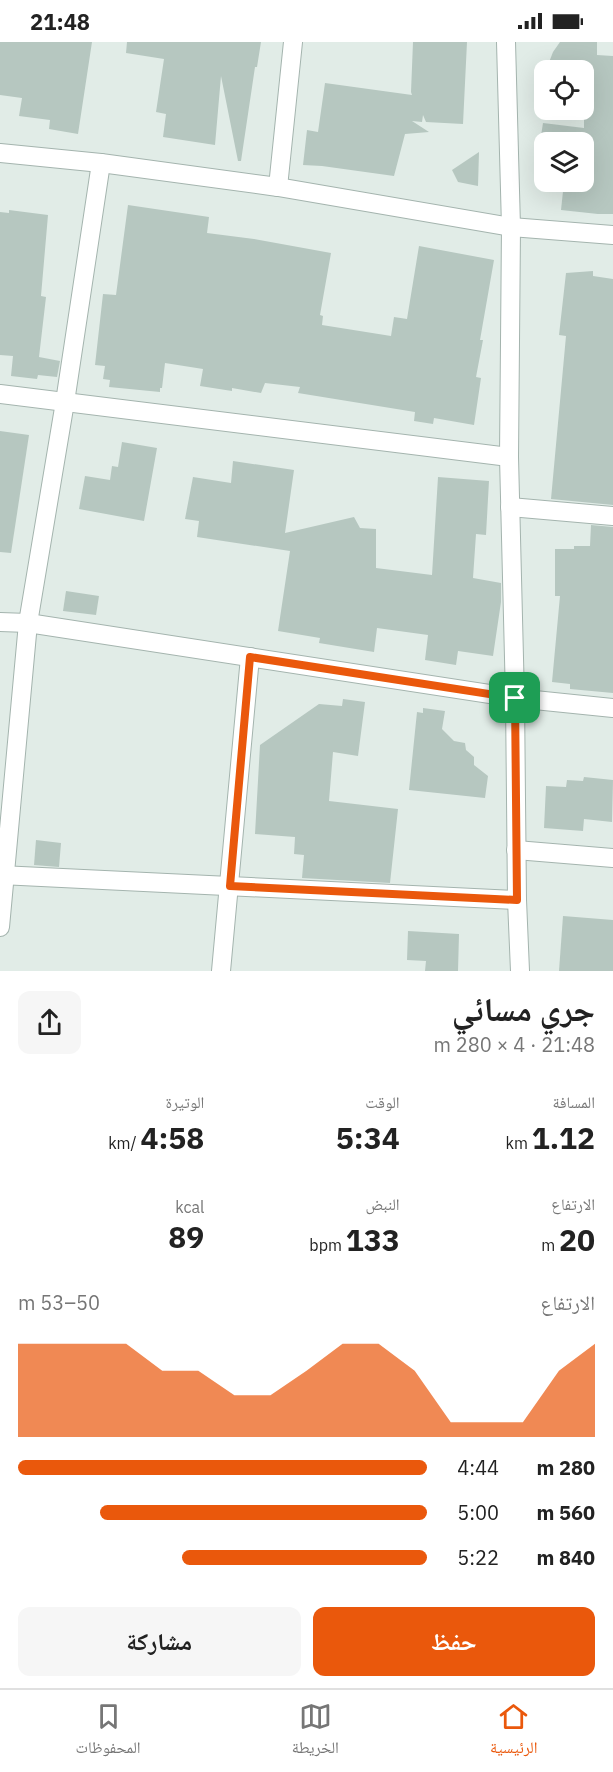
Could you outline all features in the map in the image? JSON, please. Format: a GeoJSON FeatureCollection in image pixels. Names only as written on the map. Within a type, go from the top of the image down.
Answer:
{"type":"FeatureCollection","features":[{"type":"Feature","properties":{"kind":"street"},"geometry":{"type":"LineString","coordinates":[[278,187],[294,42]]}},
{"type":"Feature","properties":{"kind":"street"},"geometry":{"type":"LineString","coordinates":[[506,42],[511,226],[509,457],[520,971]]}},
{"type":"Feature","properties":{"kind":"street"},"geometry":{"type":"LineString","coordinates":[[0,153],[101,163],[278,187],[511,226],[613,235]]}},
{"type":"Feature","properties":{"kind":"street"},"geometry":{"type":"LineString","coordinates":[[0,927],[28,623],[65,402],[101,163]]}},
{"type":"Feature","properties":{"kind":"street"},"geometry":{"type":"LineString","coordinates":[[0,394],[509,457]]}},
{"type":"Feature","properties":{"kind":"street"},"geometry":{"type":"LineString","coordinates":[[510,507],[613,516]]}},
{"type":"Feature","properties":{"kind":"street"},"geometry":{"type":"LineString","coordinates":[[0,622],[28,623],[515,698],[613,708]]}},
{"type":"Feature","properties":{"kind":"street"},"geometry":{"type":"LineString","coordinates":[[221,971],[250,657]]}},
{"type":"Feature","properties":{"kind":"street"},"geometry":{"type":"LineString","coordinates":[[516,850],[613,858]]}},
{"type":"Feature","properties":{"kind":"street"},"geometry":{"type":"LineString","coordinates":[[3,876],[517,900]]}},
{"type":"Feature","properties":{"kind":"building"},"geometry":{"type":"Polygon","coordinates":[[[0,42],[92,42],[78,134],[49,129],[50,120],[19,116],[22,98],[0,95],[0,42]]]}},
{"type":"Feature","properties":{"kind":"building"},"geometry":{"type":"Polygon","coordinates":[[[127,42],[261,42],[241,161],[238,161],[221,76],[215,145],[163,137],[166,114],[156,112],[164,59],[126,53],[127,42]]]}},
{"type":"Feature","properties":{"kind":"building"},"geometry":{"type":"Polygon","coordinates":[[[413,42],[467,42],[463,124],[426,122],[423,115],[422,122],[412,121],[429,132],[405,134],[394,176],[303,165],[307,130],[318,132],[325,83],[412,95],[413,42]]]}},
{"type":"Feature","properties":{"kind":"building"},"geometry":{"type":"Polygon","coordinates":[[[560,42],[597,42],[597,55],[613,56],[613,214],[561,210],[563,192],[594,192],[594,132],[542,132],[543,123],[584,128],[584,120],[594,120],[594,60],[550,60],[560,42]]]}},
{"type":"Feature","properties":{"kind":"building"},"geometry":{"type":"Polygon","coordinates":[[[479,152],[478,186],[458,182],[452,170],[479,152]]]}},
{"type":"Feature","properties":{"kind":"building"},"geometry":{"type":"Polygon","coordinates":[[[128,205],[209,217],[207,233],[331,253],[320,315],[323,316],[322,325],[391,336],[394,317],[407,319],[419,246],[494,260],[480,340],[483,340],[476,377],[481,378],[474,425],[434,418],[433,424],[414,421],[415,412],[298,393],[300,387],[265,383],[261,393],[200,386],[203,369],[165,363],[160,392],[109,387],[110,380],[103,379],[105,366],[95,365],[103,294],[116,295],[128,205]]]}},
{"type":"Feature","properties":{"kind":"building"},"geometry":{"type":"Polygon","coordinates":[[[9,210],[48,215],[41,296],[46,297],[39,357],[60,361],[57,377],[38,375],[37,379],[11,376],[13,356],[0,355],[0,212],[9,213],[9,210]]]}},
{"type":"Feature","properties":{"kind":"building"},"geometry":{"type":"Polygon","coordinates":[[[593,271],[593,276],[613,279],[613,505],[551,499],[566,336],[559,335],[566,273],[593,271]]]}},
{"type":"Feature","properties":{"kind":"building"},"geometry":{"type":"Polygon","coordinates":[[[0,431],[29,435],[11,553],[0,552],[0,431]]]}},
{"type":"Feature","properties":{"kind":"building"},"geometry":{"type":"Polygon","coordinates":[[[122,442],[157,448],[144,521],[79,509],[85,476],[110,480],[112,466],[118,467],[122,442]]]}},
{"type":"Feature","properties":{"kind":"building"},"geometry":{"type":"Polygon","coordinates":[[[233,461],[294,470],[285,533],[354,517],[360,528],[376,529],[376,568],[432,575],[438,477],[489,481],[486,535],[476,534],[473,578],[501,583],[501,602],[493,656],[458,651],[456,665],[425,660],[428,635],[377,628],[374,652],[319,643],[320,638],[278,631],[290,551],[197,537],[199,521],[185,519],[193,477],[231,483],[233,461]]]}},
{"type":"Feature","properties":{"kind":"building"},"geometry":{"type":"Polygon","coordinates":[[[591,525],[613,527],[613,693],[570,689],[570,684],[552,682],[560,596],[555,596],[555,549],[590,546],[591,525]]]}},
{"type":"Feature","properties":{"kind":"building"},"geometry":{"type":"Polygon","coordinates":[[[66,591],[99,596],[96,615],[63,611],[66,591]]]}},
{"type":"Feature","properties":{"kind":"building"},"geometry":{"type":"Polygon","coordinates":[[[343,699],[365,702],[358,756],[333,752],[329,801],[398,809],[390,883],[302,878],[304,855],[294,854],[295,837],[255,834],[260,745],[319,704],[342,706],[343,699]]]}},
{"type":"Feature","properties":{"kind":"building"},"geometry":{"type":"Polygon","coordinates":[[[423,708],[445,711],[442,729],[454,741],[465,743],[466,750],[474,757],[474,765],[488,776],[485,798],[409,790],[417,712],[423,713],[423,708]]]}},
{"type":"Feature","properties":{"kind":"building"},"geometry":{"type":"Polygon","coordinates":[[[584,777],[613,780],[612,822],[584,819],[583,831],[544,828],[546,786],[566,787],[567,780],[583,781],[584,777]]]}},
{"type":"Feature","properties":{"kind":"building"},"geometry":{"type":"Polygon","coordinates":[[[36,840],[61,843],[59,867],[34,865],[36,840]]]}},
{"type":"Feature","properties":{"kind":"building"},"geometry":{"type":"Polygon","coordinates":[[[563,916],[613,920],[613,971],[559,971],[563,916]]]}},
{"type":"Feature","properties":{"kind":"building"},"geometry":{"type":"Polygon","coordinates":[[[408,931],[459,934],[458,971],[425,971],[426,961],[407,960],[408,931]]]}},
{"type":"Feature","properties":{"kind":"route"},"geometry":{"type":"LineString","coordinates":[[250,657],[515,698],[517,900],[230,886],[250,657]]}}]}
